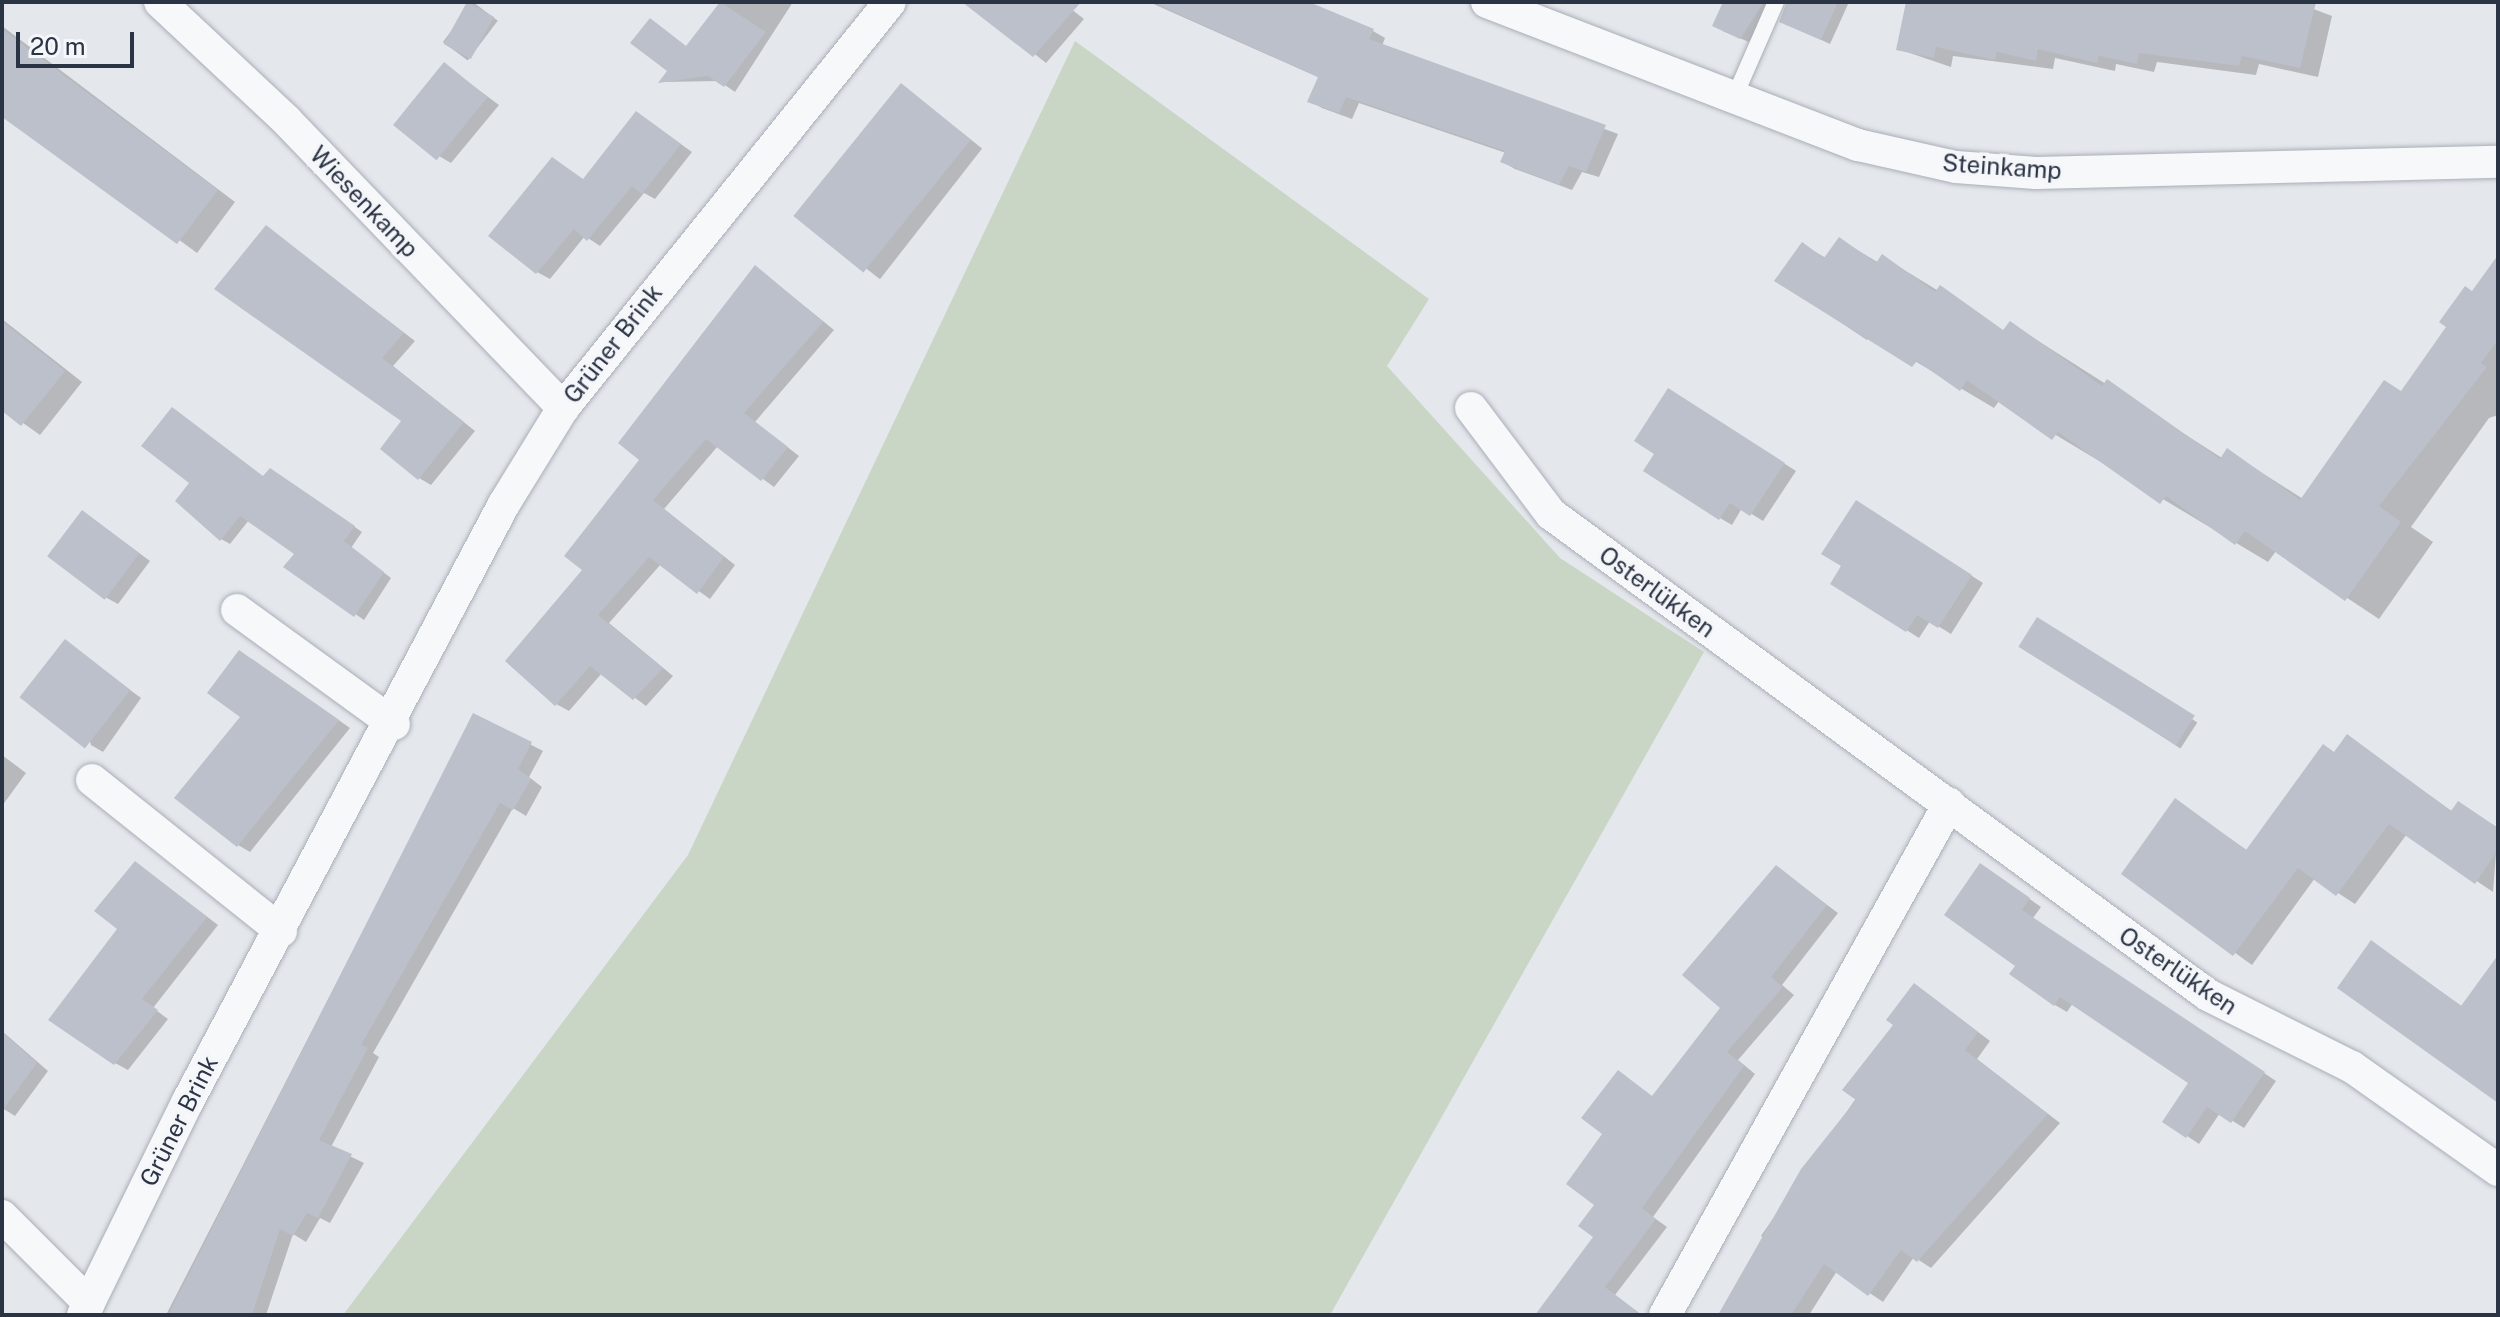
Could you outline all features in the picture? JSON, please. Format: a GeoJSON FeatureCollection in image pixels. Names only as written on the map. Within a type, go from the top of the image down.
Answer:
{"type":"FeatureCollection","features":[{"type":"Feature","properties":{"kind":"street","name":"Wiesenkamp"},"geometry":{"type":"LineString","coordinates":[[160,2],[286,120],[563,408]]}},
{"type":"Feature","properties":{"kind":"street","name":"Grüner Brink"},"geometry":{"type":"LineString","coordinates":[[86,1309],[281,931],[394,724],[504,504],[563,408],[890,2]]}},
{"type":"Feature","properties":{"kind":"street","name":"Steinkamp"},"geometry":{"type":"LineString","coordinates":[[1487,2],[1858,145],[1956,167],[2036,173],[2498,162]]}},
{"type":"Feature","properties":{"kind":"street","name":"Osterlükken"},"geometry":{"type":"LineString","coordinates":[[1471,408],[1551,514],[2208,995],[2352,1067],[2498,1170]]}},
{"type":"Feature","properties":{"kind":"street"},"geometry":{"type":"LineString","coordinates":[[237,610],[394,724]]}},
{"type":"Feature","properties":{"kind":"street"},"geometry":{"type":"LineString","coordinates":[[92,780],[281,931]]}},
{"type":"Feature","properties":{"kind":"street"},"geometry":{"type":"LineString","coordinates":[[1665,1315],[1949,804]]}},
{"type":"Feature","properties":{"kind":"street"},"geometry":{"type":"LineString","coordinates":[[2,1216],[86,1309]]}},
{"type":"Feature","properties":{"kind":"lane"},"geometry":{"type":"LineString","coordinates":[[1734,98],[1776,2]]}},
{"type":"Feature","properties":{"kind":"green space"},"geometry":{"type":"Polygon","coordinates":[[[1075,41],[1429,299],[1387,366],[1560,558],[1704,652],[1330,1315],[343,1315],[688,855],[1075,41]]]}},
{"type":"Feature","properties":{"kind":"building"},"geometry":{"type":"Polygon","coordinates":[[[467,2],[494,17],[471,59],[444,44],[467,2]]]}},
{"type":"Feature","properties":{"kind":"building"},"geometry":{"type":"Polygon","coordinates":[[[720,2],[766,32],[724,87],[708,76],[658,83],[667,71],[630,43],[650,18],[686,46],[720,2]]]}},
{"type":"Feature","properties":{"kind":"building"},"geometry":{"type":"Polygon","coordinates":[[[962,2],[1081,2],[1033,57],[962,2]]]}},
{"type":"Feature","properties":{"kind":"building"},"geometry":{"type":"Polygon","coordinates":[[[1152,2],[1309,2],[1374,29],[1369,39],[1606,125],[1586,172],[1569,166],[1559,185],[1500,162],[1505,151],[1346,97],[1339,113],[1307,102],[1318,77],[1152,2]]]}},
{"type":"Feature","properties":{"kind":"building"},"geometry":{"type":"Polygon","coordinates":[[[1723,2],[1764,2],[1740,39],[1712,26],[1723,2]]]}},
{"type":"Feature","properties":{"kind":"building"},"geometry":{"type":"Polygon","coordinates":[[[1787,2],[1838,2],[1821,40],[1779,22],[1787,2]]]}},
{"type":"Feature","properties":{"kind":"building"},"geometry":{"type":"Polygon","coordinates":[[[1906,2],[2316,2],[2300,68],[2242,56],[2239,66],[2139,53],[2137,64],[2099,56],[2097,63],[2038,49],[2036,61],[1997,52],[1995,60],[1936,47],[1934,58],[1896,50],[1906,2]]]}},
{"type":"Feature","properties":{"kind":"building"},"geometry":{"type":"Polygon","coordinates":[[[2,29],[218,190],[177,244],[2,117],[2,29]]]}},
{"type":"Feature","properties":{"kind":"building"},"geometry":{"type":"Polygon","coordinates":[[[444,62],[488,97],[437,160],[393,125],[444,62]]]}},
{"type":"Feature","properties":{"kind":"building"},"geometry":{"type":"Polygon","coordinates":[[[901,83],[971,140],[863,273],[793,216],[901,83]]]}},
{"type":"Feature","properties":{"kind":"building"},"geometry":{"type":"Polygon","coordinates":[[[636,111],[681,144],[642,194],[632,186],[587,241],[574,229],[536,274],[488,236],[552,157],[583,179],[636,111]]]}},
{"type":"Feature","properties":{"kind":"building"},"geometry":{"type":"Polygon","coordinates":[[[266,225],[404,333],[382,358],[464,422],[418,480],[380,449],[401,421],[214,289],[266,225]]]}},
{"type":"Feature","properties":{"kind":"building"},"geometry":{"type":"Polygon","coordinates":[[[1839,237],[1876,263],[1882,254],[1935,292],[1940,285],[2003,330],[2010,321],[2102,386],[2107,379],[2220,459],[2227,448],[2300,500],[2384,380],[2401,391],[2446,327],[2439,322],[2465,286],[2472,291],[2498,255],[2498,340],[2481,363],[2487,367],[2379,506],[2401,522],[2345,601],[2245,531],[2235,545],[2166,496],[2160,504],[2058,432],[2052,440],[1967,380],[1960,391],[1917,361],[1912,367],[1774,281],[1802,242],[1824,258],[1839,237]]]}},
{"type":"Feature","properties":{"kind":"building"},"geometry":{"type":"Polygon","coordinates":[[[755,265],[823,322],[744,413],[788,447],[761,481],[706,439],[653,500],[724,557],[697,594],[649,557],[598,615],[663,668],[633,700],[590,666],[555,706],[505,661],[582,570],[564,556],[639,460],[618,443],[755,265]]]}},
{"type":"Feature","properties":{"kind":"building"},"geometry":{"type":"Polygon","coordinates":[[[2,321],[65,371],[21,426],[2,411],[2,321]]]}},
{"type":"Feature","properties":{"kind":"building"},"geometry":{"type":"Polygon","coordinates":[[[1668,388],[1785,463],[1750,516],[1730,503],[1719,520],[1643,471],[1654,454],[1634,441],[1668,388]]]}},
{"type":"Feature","properties":{"kind":"building"},"geometry":{"type":"Polygon","coordinates":[[[172,407],[263,476],[270,468],[355,526],[344,541],[384,572],[354,617],[283,567],[294,554],[240,516],[220,541],[175,501],[189,483],[141,446],[172,407]]]}},
{"type":"Feature","properties":{"kind":"building"},"geometry":{"type":"Polygon","coordinates":[[[1856,500],[1972,575],[1938,628],[1917,615],[1906,632],[1830,584],[1841,566],[1821,554],[1856,500]]]}},
{"type":"Feature","properties":{"kind":"building"},"geometry":{"type":"Polygon","coordinates":[[[82,510],[140,553],[105,600],[47,556],[82,510]]]}},
{"type":"Feature","properties":{"kind":"building"},"geometry":{"type":"Polygon","coordinates":[[[2037,617],[2195,716],[2176,745],[2018,647],[2037,617]]]}},
{"type":"Feature","properties":{"kind":"building"},"geometry":{"type":"Polygon","coordinates":[[[65,639],[130,690],[85,748],[19,697],[65,639]]]}},
{"type":"Feature","properties":{"kind":"building"},"geometry":{"type":"Polygon","coordinates":[[[239,650],[339,720],[237,847],[174,798],[240,717],[207,693],[239,650]]]}},
{"type":"Feature","properties":{"kind":"building"},"geometry":{"type":"Polygon","coordinates":[[[473,713],[532,742],[518,769],[531,779],[513,810],[500,803],[361,1045],[368,1048],[319,1140],[352,1154],[318,1218],[307,1213],[293,1236],[280,1229],[252,1315],[168,1315],[473,713]]]}},
{"type":"Feature","properties":{"kind":"building"},"geometry":{"type":"Polygon","coordinates":[[[2347,734],[2451,811],[2458,801],[2498,828],[2498,850],[2475,884],[2389,824],[2336,896],[2298,868],[2233,956],[2121,874],[2175,798],[2246,850],[2323,744],[2334,752],[2347,734]]]}},
{"type":"Feature","properties":{"kind":"building"},"geometry":{"type":"Polygon","coordinates":[[[135,861],[207,917],[142,999],[158,1010],[114,1065],[48,1020],[117,929],[94,911],[135,861]]]}},
{"type":"Feature","properties":{"kind":"building"},"geometry":{"type":"Polygon","coordinates":[[[1980,863],[2030,898],[2022,910],[2265,1072],[2231,1123],[2207,1107],[2186,1138],[2162,1122],[2188,1083],[2060,997],[2054,1006],[2009,974],[2015,966],[1944,915],[1980,863]]]}},
{"type":"Feature","properties":{"kind":"building"},"geometry":{"type":"Polygon","coordinates":[[[1776,865],[1827,905],[1771,977],[1783,987],[1727,1052],[1744,1066],[1642,1208],[1656,1219],[1605,1287],[1642,1315],[1535,1315],[1593,1237],[1578,1226],[1594,1205],[1566,1184],[1602,1134],[1581,1118],[1618,1070],[1652,1096],[1720,1008],[1682,975],[1776,865]]]}},
{"type":"Feature","properties":{"kind":"building"},"geometry":{"type":"Polygon","coordinates":[[[2371,940],[2461,1006],[2498,955],[2498,1103],[2337,988],[2371,940]]]}},
{"type":"Feature","properties":{"kind":"building"},"geometry":{"type":"Polygon","coordinates":[[[1914,983],[1978,1032],[1965,1050],[2048,1114],[1917,1262],[1901,1250],[1868,1296],[1824,1264],[1791,1315],[1718,1315],[1801,1169],[1856,1100],[1842,1090],[1893,1025],[1886,1020],[1914,983]]]}},
{"type":"Feature","properties":{"kind":"building"},"geometry":{"type":"Polygon","coordinates":[[[2,1032],[37,1063],[2,1111],[2,1032]]]}}]}
